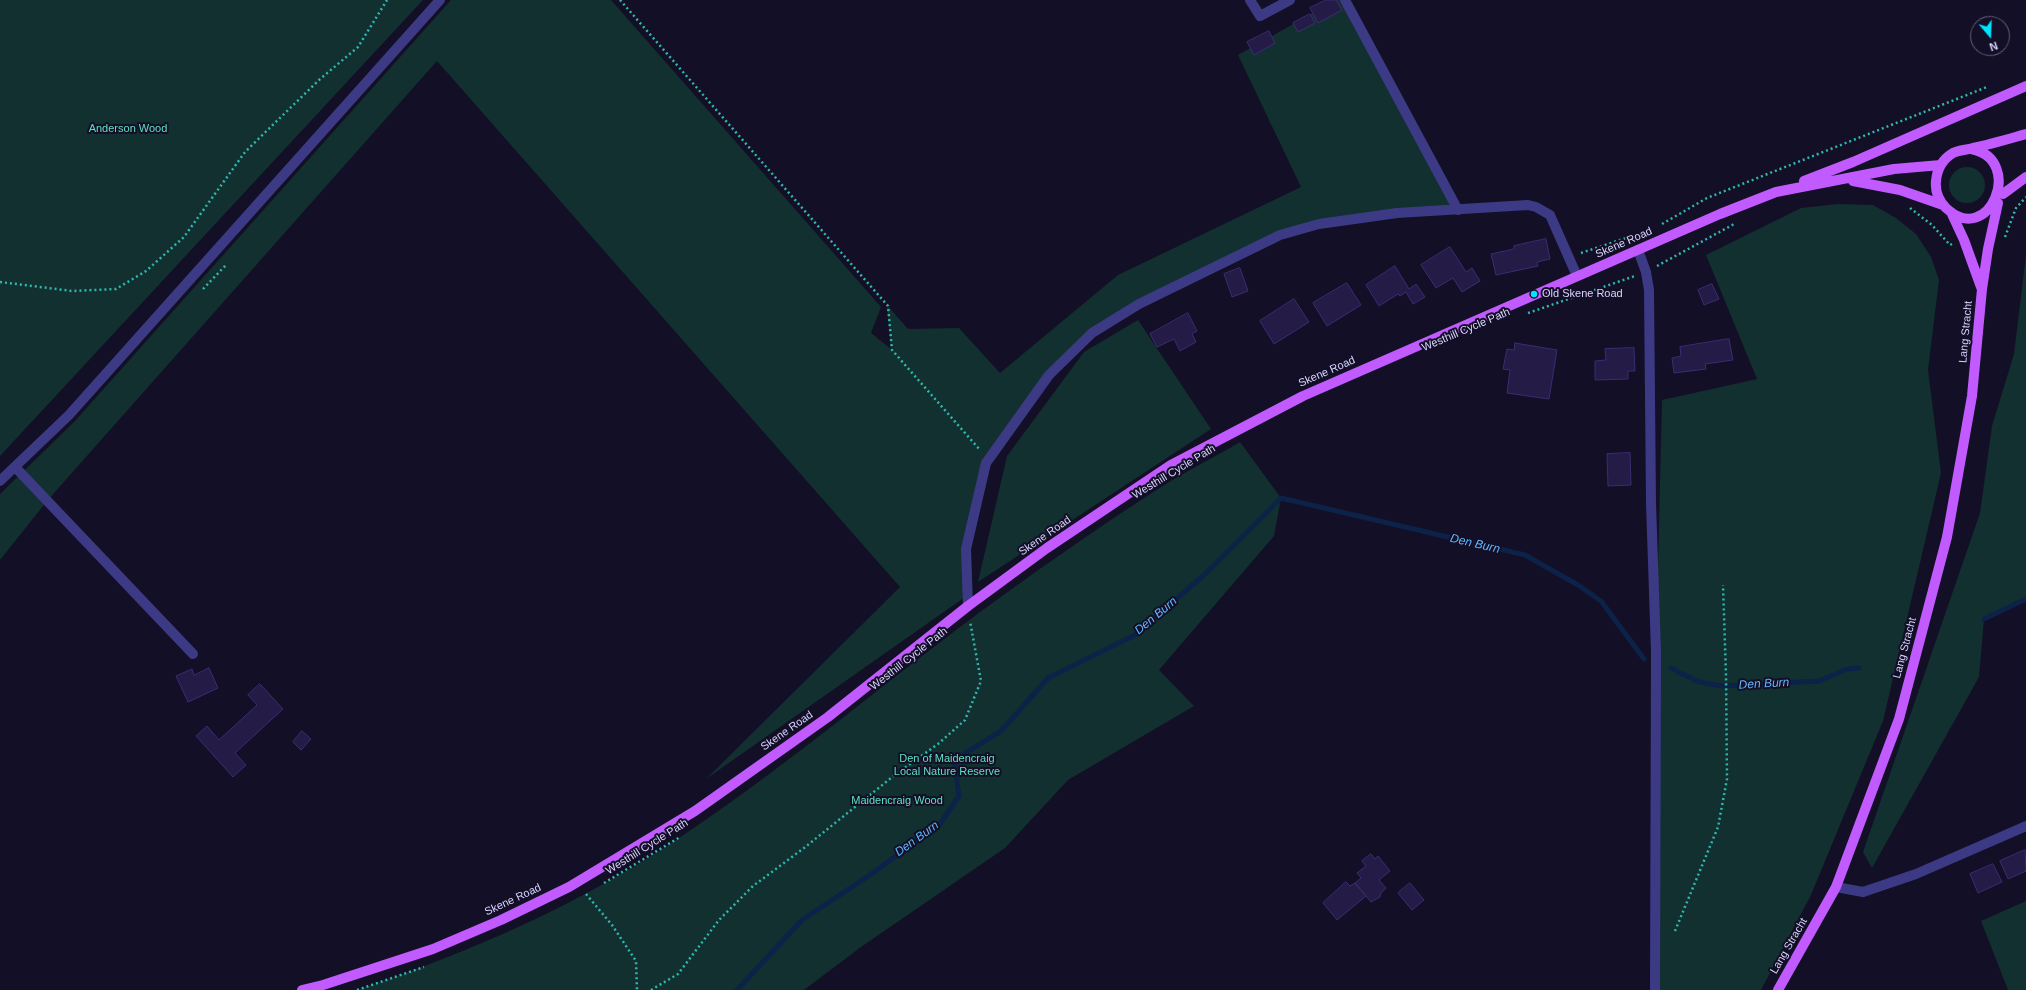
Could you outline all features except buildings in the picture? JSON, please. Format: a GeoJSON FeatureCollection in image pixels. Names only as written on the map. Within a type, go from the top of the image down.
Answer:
{"type":"FeatureCollection","features":[{"type":"Feature","properties":{"kind":"main road"},"geometry":{"type":"LineString","coordinates":[[1776,192],[1853,162],[2026,86]]}},
{"type":"Feature","properties":{"kind":"main road"},"geometry":{"type":"LineString","coordinates":[[2026,134],[1954,153],[1941,165],[1936,175],[1936,185],[1938,196],[1943,205],[1951,212],[1966,217],[1980,216],[1994,209],[2003,194],[2026,177]]}},
{"type":"Feature","properties":{"kind":"main road"},"geometry":{"type":"LineString","coordinates":[[1971,149],[1989,154],[2001,167],[2004,176],[2003,194]]}},
{"type":"Feature","properties":{"kind":"main road","name":"Skene Road"},"geometry":{"type":"LineString","coordinates":[[302,990],[323,985],[433,949],[501,920],[569,887],[695,811],[828,717],[968,606],[1047,548],[1172,465],[1303,396],[1577,276],[1776,192],[1812,184],[1846,180],[1894,170],[1941,165]]}},
{"type":"Feature","properties":{"kind":"main road","name":"Skene Road"},"geometry":{"type":"LineString","coordinates":[[1846,180],[1893,189],[1943,205]]}},
{"type":"Feature","properties":{"kind":"main road","name":"Lang Stracht"},"geometry":{"type":"LineString","coordinates":[[1778,990],[1836,887],[1899,719],[1947,538],[1972,396],[1982,289],[1988,249],[1998,203]]}},
{"type":"Feature","properties":{"kind":"main road","name":"Lang Stracht"},"geometry":{"type":"LineString","coordinates":[[1951,212],[1964,240],[1982,289]]}},
{"type":"Feature","properties":{"kind":"street"},"geometry":{"type":"LineString","coordinates":[[0,481],[69,415],[440,0]]}},
{"type":"Feature","properties":{"kind":"street"},"geometry":{"type":"LineString","coordinates":[[1250,0],[1260,16],[1290,0]]}},
{"type":"Feature","properties":{"kind":"street"},"geometry":{"type":"LineString","coordinates":[[1345,0],[1458,210]]}},
{"type":"Feature","properties":{"kind":"street"},"geometry":{"type":"LineString","coordinates":[[968,606],[966,549],[989,459],[1049,375],[1092,333],[1139,304],[1280,235],[1319,224],[1397,213],[1528,205],[1536,207],[1550,216],[1577,276]]}},
{"type":"Feature","properties":{"kind":"street"},"geometry":{"type":"LineString","coordinates":[[1638,250],[1646,272],[1649,296],[1651,504],[1656,652],[1655,990]]}},
{"type":"Feature","properties":{"kind":"street"},"geometry":{"type":"LineString","coordinates":[[15,467],[193,654]]}},
{"type":"Feature","properties":{"kind":"street"},"geometry":{"type":"LineString","coordinates":[[1836,887],[1863,892],[1916,874],[2026,826]]}},
{"type":"Feature","properties":{"kind":"path"},"geometry":{"type":"LineString","coordinates":[[0,282],[72,291],[116,289],[146,271],[184,237],[245,152],[319,80],[358,47],[387,0]]}},
{"type":"Feature","properties":{"kind":"path"},"geometry":{"type":"LineString","coordinates":[[620,0],[887,305],[892,350],[989,459]]}},
{"type":"Feature","properties":{"kind":"path"},"geometry":{"type":"LineString","coordinates":[[1659,225],[1707,198],[1988,87]]}},
{"type":"Feature","properties":{"kind":"path"},"geometry":{"type":"LineString","coordinates":[[1988,249],[2000,249],[2016,208],[2026,197]]}},
{"type":"Feature","properties":{"kind":"path"},"geometry":{"type":"LineString","coordinates":[[1909,208],[1932,225],[1950,245],[1964,240]]}},
{"type":"Feature","properties":{"kind":"path","name":"Westhill Cycle Path"},"geometry":{"type":"LineString","coordinates":[[1523,315],[1646,272],[1741,220]]}},
{"type":"Feature","properties":{"kind":"path"},"geometry":{"type":"LineString","coordinates":[[1569,257],[1638,234]]}},
{"type":"Feature","properties":{"kind":"path"},"geometry":{"type":"LineString","coordinates":[[203,289],[226,265]]}},
{"type":"Feature","properties":{"kind":"path"},"geometry":{"type":"LineString","coordinates":[[1675,930],[1686,908],[1718,827],[1727,779],[1727,702],[1723,585]]}},
{"type":"Feature","properties":{"kind":"path","name":"Westhill Cycle Path"},"geometry":{"type":"LineString","coordinates":[[964,626],[976,617]]}},
{"type":"Feature","properties":{"kind":"path"},"geometry":{"type":"LineString","coordinates":[[651,990],[678,974],[719,920],[753,886],[804,848],[896,774],[938,744],[965,720],[981,681],[970,622]]}},
{"type":"Feature","properties":{"kind":"path","name":"Westhill Cycle Path"},"geometry":{"type":"LineString","coordinates":[[598,886],[682,836]]}},
{"type":"Feature","properties":{"kind":"path"},"geometry":{"type":"LineString","coordinates":[[581,897],[592,890]]}},
{"type":"Feature","properties":{"kind":"path"},"geometry":{"type":"LineString","coordinates":[[586,894],[612,925],[636,961],[637,990]]}},
{"type":"Feature","properties":{"kind":"path"},"geometry":{"type":"LineString","coordinates":[[357,990],[429,965]]}},
{"type":"Feature","properties":{"kind":"green space","name":"Anderson Wood"},"geometry":{"type":"Polygon","coordinates":[[[0,0],[423,0],[0,456],[0,0]]]}},
{"type":"Feature","properties":{"kind":"green space"},"geometry":{"type":"Polygon","coordinates":[[[451,0],[611,0],[881,307],[871,333],[891,349],[887,305],[908,329],[959,328],[1000,373],[1118,275],[1301,187],[1238,55],[1336,0],[1345,0],[1458,210],[1397,213],[1280,235],[1092,333],[1049,375],[989,459],[966,549],[968,595],[706,779],[900,587],[437,61],[47,501],[0,560],[0,494],[74,422],[451,0]]]}},
{"type":"Feature","properties":{"kind":"green space"},"geometry":{"type":"Polygon","coordinates":[[[1970,167],[1980,172],[1984,178],[1984,192],[1980,198],[1974,202],[1964,203],[1954,198],[1950,192],[1949,182],[1954,172],[1960,168],[1970,167]]]}},
{"type":"Feature","properties":{"kind":"green space"},"geometry":{"type":"Polygon","coordinates":[[[1838,204],[1873,205],[1896,218],[1916,234],[1931,257],[1939,280],[1928,370],[1941,473],[1883,721],[1811,895],[1761,990],[1655,990],[1656,652],[1662,400],[1757,379],[1706,255],[1801,208],[1838,204]]]}},
{"type":"Feature","properties":{"kind":"green space"},"geometry":{"type":"Polygon","coordinates":[[[2026,255],[2026,599],[1984,619],[1979,677],[1872,868],[1863,852],[1980,513],[1992,426],[2014,354],[2026,255]]]}},
{"type":"Feature","properties":{"kind":"green space"},"geometry":{"type":"Polygon","coordinates":[[[1138,320],[1211,429],[978,582],[1007,456],[1084,352],[1138,320]]]}},
{"type":"Feature","properties":{"kind":"green space","name":"Maidencraig Wood"},"geometry":{"type":"Polygon","coordinates":[[[1240,442],[1281,498],[1274,536],[1159,670],[1194,706],[1068,780],[1005,848],[861,947],[804,990],[357,990],[478,945],[557,908],[633,867],[670,844],[755,785],[960,627],[1060,555],[1168,483],[1240,442]]]}},
{"type":"Feature","properties":{"kind":"green space"},"geometry":{"type":"Polygon","coordinates":[[[2026,901],[2026,990],[2008,990],[1981,921],[2026,901]]]}},
{"type":"Feature","properties":{"kind":"waterway","name":"Den Burn"},"geometry":{"type":"LineString","coordinates":[[737,990],[802,920],[867,877],[940,824],[959,796],[954,760],[1001,731],[1048,678],[1135,635],[1205,574],[1281,498],[1525,555],[1578,585],[1601,601],[1644,659]]}},
{"type":"Feature","properties":{"kind":"waterway","name":"Den Burn"},"geometry":{"type":"LineString","coordinates":[[1984,619],[2026,599]]}},
{"type":"Feature","properties":{"kind":"waterway","name":"Den Burn"},"geometry":{"type":"LineString","coordinates":[[1671,668],[1699,682],[1722,686],[1819,681],[1847,669],[1859,668]]}},
{"type":"Feature","properties":{"kind":"place","name":"Old Skene Road"},"geometry":{"type":"Point","coordinates":[1534,294]}},
{"type":"Feature","properties":{"kind":"park label","name":"Den of Maidencraig Local Nature Reserve"},"geometry":{"type":"Point","coordinates":[947,765]}}]}
